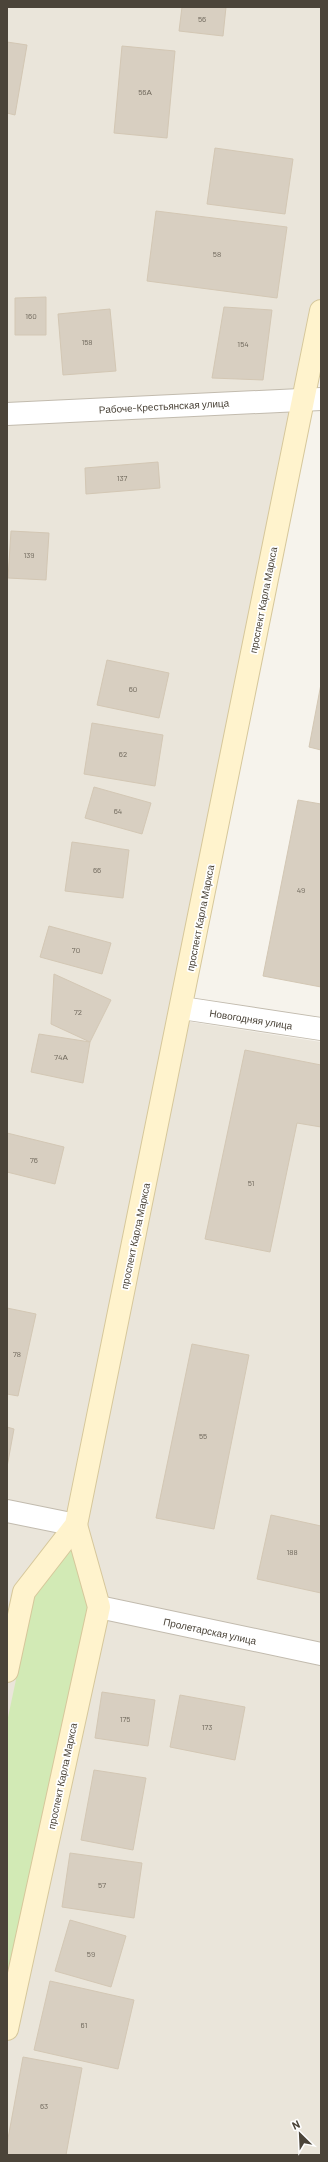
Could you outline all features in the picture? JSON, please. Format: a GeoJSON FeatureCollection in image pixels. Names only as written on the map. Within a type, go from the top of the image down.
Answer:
{"type":"FeatureCollection","features":[{"type":"Feature","properties":{"kind":"main road","name":"проспект Карла Маркса"},"geometry":{"type":"LineString","coordinates":[[7,1671],[24,1592],[76,1525],[182,1008],[312,399],[321,311]]}},
{"type":"Feature","properties":{"kind":"main road","name":"проспект Карла Маркса"},"geometry":{"type":"LineString","coordinates":[[7,2029],[99,1607],[76,1525]]}},
{"type":"Feature","properties":{"kind":"street","name":"Рабоче-Крестьянская улица"},"geometry":{"type":"LineString","coordinates":[[7,414],[312,399]]}},
{"type":"Feature","properties":{"kind":"street","name":"Новогодняя улица"},"geometry":{"type":"LineString","coordinates":[[182,1008],[321,1029]]}},
{"type":"Feature","properties":{"kind":"street"},"geometry":{"type":"LineString","coordinates":[[7,1511],[76,1525]]}},
{"type":"Feature","properties":{"kind":"street","name":"Пролетарская улица"},"geometry":{"type":"LineString","coordinates":[[99,1607],[321,1654]]}},
{"type":"Feature","properties":{"kind":"shaded area"},"geometry":{"type":"Polygon","coordinates":[[[7,7],[321,7],[321,365],[172,1019],[321,1042],[321,2155],[7,2155],[7,7]]]}},
{"type":"Feature","properties":{"kind":"green space"},"geometry":{"type":"Polygon","coordinates":[[[73,1544],[92,1608],[7,1986],[7,1722],[34,1595],[73,1544]]]}},
{"type":"Feature","properties":{"kind":"building"},"geometry":{"type":"Polygon","coordinates":[[[182,7],[226,7],[223,36],[179,31],[182,7]]]}},
{"type":"Feature","properties":{"kind":"building"},"geometry":{"type":"Polygon","coordinates":[[[7,42],[27,45],[15,115],[7,113],[7,42]]]}},
{"type":"Feature","properties":{"kind":"building"},"geometry":{"type":"Polygon","coordinates":[[[122,46],[175,51],[167,138],[114,133],[122,46]]]}},
{"type":"Feature","properties":{"kind":"building"},"geometry":{"type":"Polygon","coordinates":[[[215,148],[293,159],[285,214],[207,204],[215,148]]]}},
{"type":"Feature","properties":{"kind":"building"},"geometry":{"type":"Polygon","coordinates":[[[156,211],[287,227],[277,298],[147,281],[156,211]]]}},
{"type":"Feature","properties":{"kind":"building"},"geometry":{"type":"Polygon","coordinates":[[[46,297],[46,335],[15,335],[15,298],[46,297]]]}},
{"type":"Feature","properties":{"kind":"building"},"geometry":{"type":"Polygon","coordinates":[[[224,307],[272,310],[263,380],[212,378],[224,307]]]}},
{"type":"Feature","properties":{"kind":"building"},"geometry":{"type":"Polygon","coordinates":[[[110,309],[116,371],[63,375],[58,314],[110,309]]]}},
{"type":"Feature","properties":{"kind":"building"},"geometry":{"type":"Polygon","coordinates":[[[158,462],[160,488],[86,494],[85,468],[158,462]]]}},
{"type":"Feature","properties":{"kind":"building"},"geometry":{"type":"Polygon","coordinates":[[[11,531],[49,533],[46,580],[8,578],[11,531]]]}},
{"type":"Feature","properties":{"kind":"building"},"geometry":{"type":"Polygon","coordinates":[[[107,660],[169,673],[159,718],[97,705],[107,660]]]}},
{"type":"Feature","properties":{"kind":"building"},"geometry":{"type":"Polygon","coordinates":[[[321,684],[321,750],[309,747],[321,684]]]}},
{"type":"Feature","properties":{"kind":"building"},"geometry":{"type":"Polygon","coordinates":[[[92,723],[163,735],[155,786],[84,774],[92,723]]]}},
{"type":"Feature","properties":{"kind":"building"},"geometry":{"type":"Polygon","coordinates":[[[94,787],[151,803],[142,834],[85,818],[94,787]]]}},
{"type":"Feature","properties":{"kind":"building"},"geometry":{"type":"Polygon","coordinates":[[[298,800],[321,804],[321,987],[263,976],[298,800]]]}},
{"type":"Feature","properties":{"kind":"building"},"geometry":{"type":"Polygon","coordinates":[[[72,842],[129,850],[123,898],[65,891],[72,842]]]}},
{"type":"Feature","properties":{"kind":"building"},"geometry":{"type":"Polygon","coordinates":[[[49,926],[111,943],[102,974],[40,957],[49,926]]]}},
{"type":"Feature","properties":{"kind":"building"},"geometry":{"type":"Polygon","coordinates":[[[54,974],[111,1000],[90,1042],[51,1024],[54,974]]]}},
{"type":"Feature","properties":{"kind":"building"},"geometry":{"type":"Polygon","coordinates":[[[39,1034],[90,1042],[83,1083],[31,1072],[39,1034]]]}},
{"type":"Feature","properties":{"kind":"building"},"geometry":{"type":"Polygon","coordinates":[[[245,1050],[321,1065],[321,1127],[297,1123],[270,1252],[205,1239],[245,1050]]]}},
{"type":"Feature","properties":{"kind":"building"},"geometry":{"type":"Polygon","coordinates":[[[7,1133],[64,1147],[55,1184],[7,1172],[7,1133]]]}},
{"type":"Feature","properties":{"kind":"building"},"geometry":{"type":"Polygon","coordinates":[[[7,1308],[36,1314],[18,1396],[7,1394],[7,1308]]]}},
{"type":"Feature","properties":{"kind":"building"},"geometry":{"type":"Polygon","coordinates":[[[192,1344],[249,1355],[214,1529],[156,1518],[192,1344]]]}},
{"type":"Feature","properties":{"kind":"building"},"geometry":{"type":"Polygon","coordinates":[[[7,1427],[14,1429],[7,1467],[7,1427]]]}},
{"type":"Feature","properties":{"kind":"building"},"geometry":{"type":"Polygon","coordinates":[[[271,1515],[321,1526],[321,1593],[257,1579],[271,1515]]]}},
{"type":"Feature","properties":{"kind":"building"},"geometry":{"type":"Polygon","coordinates":[[[102,1692],[155,1700],[148,1746],[95,1738],[102,1692]]]}},
{"type":"Feature","properties":{"kind":"building"},"geometry":{"type":"Polygon","coordinates":[[[180,1695],[245,1707],[235,1760],[170,1747],[180,1695]]]}},
{"type":"Feature","properties":{"kind":"building"},"geometry":{"type":"Polygon","coordinates":[[[94,1770],[146,1778],[133,1850],[81,1840],[94,1770]]]}},
{"type":"Feature","properties":{"kind":"building"},"geometry":{"type":"Polygon","coordinates":[[[70,1853],[142,1863],[134,1918],[62,1907],[70,1853]]]}},
{"type":"Feature","properties":{"kind":"building"},"geometry":{"type":"Polygon","coordinates":[[[70,1920],[126,1936],[111,1987],[55,1971],[70,1920]]]}},
{"type":"Feature","properties":{"kind":"building"},"geometry":{"type":"Polygon","coordinates":[[[50,1981],[134,2000],[118,2069],[34,2050],[50,1981]]]}},
{"type":"Feature","properties":{"kind":"building"},"geometry":{"type":"Polygon","coordinates":[[[23,2057],[82,2068],[66,2155],[7,2155],[7,2144],[23,2057]]]}}]}
